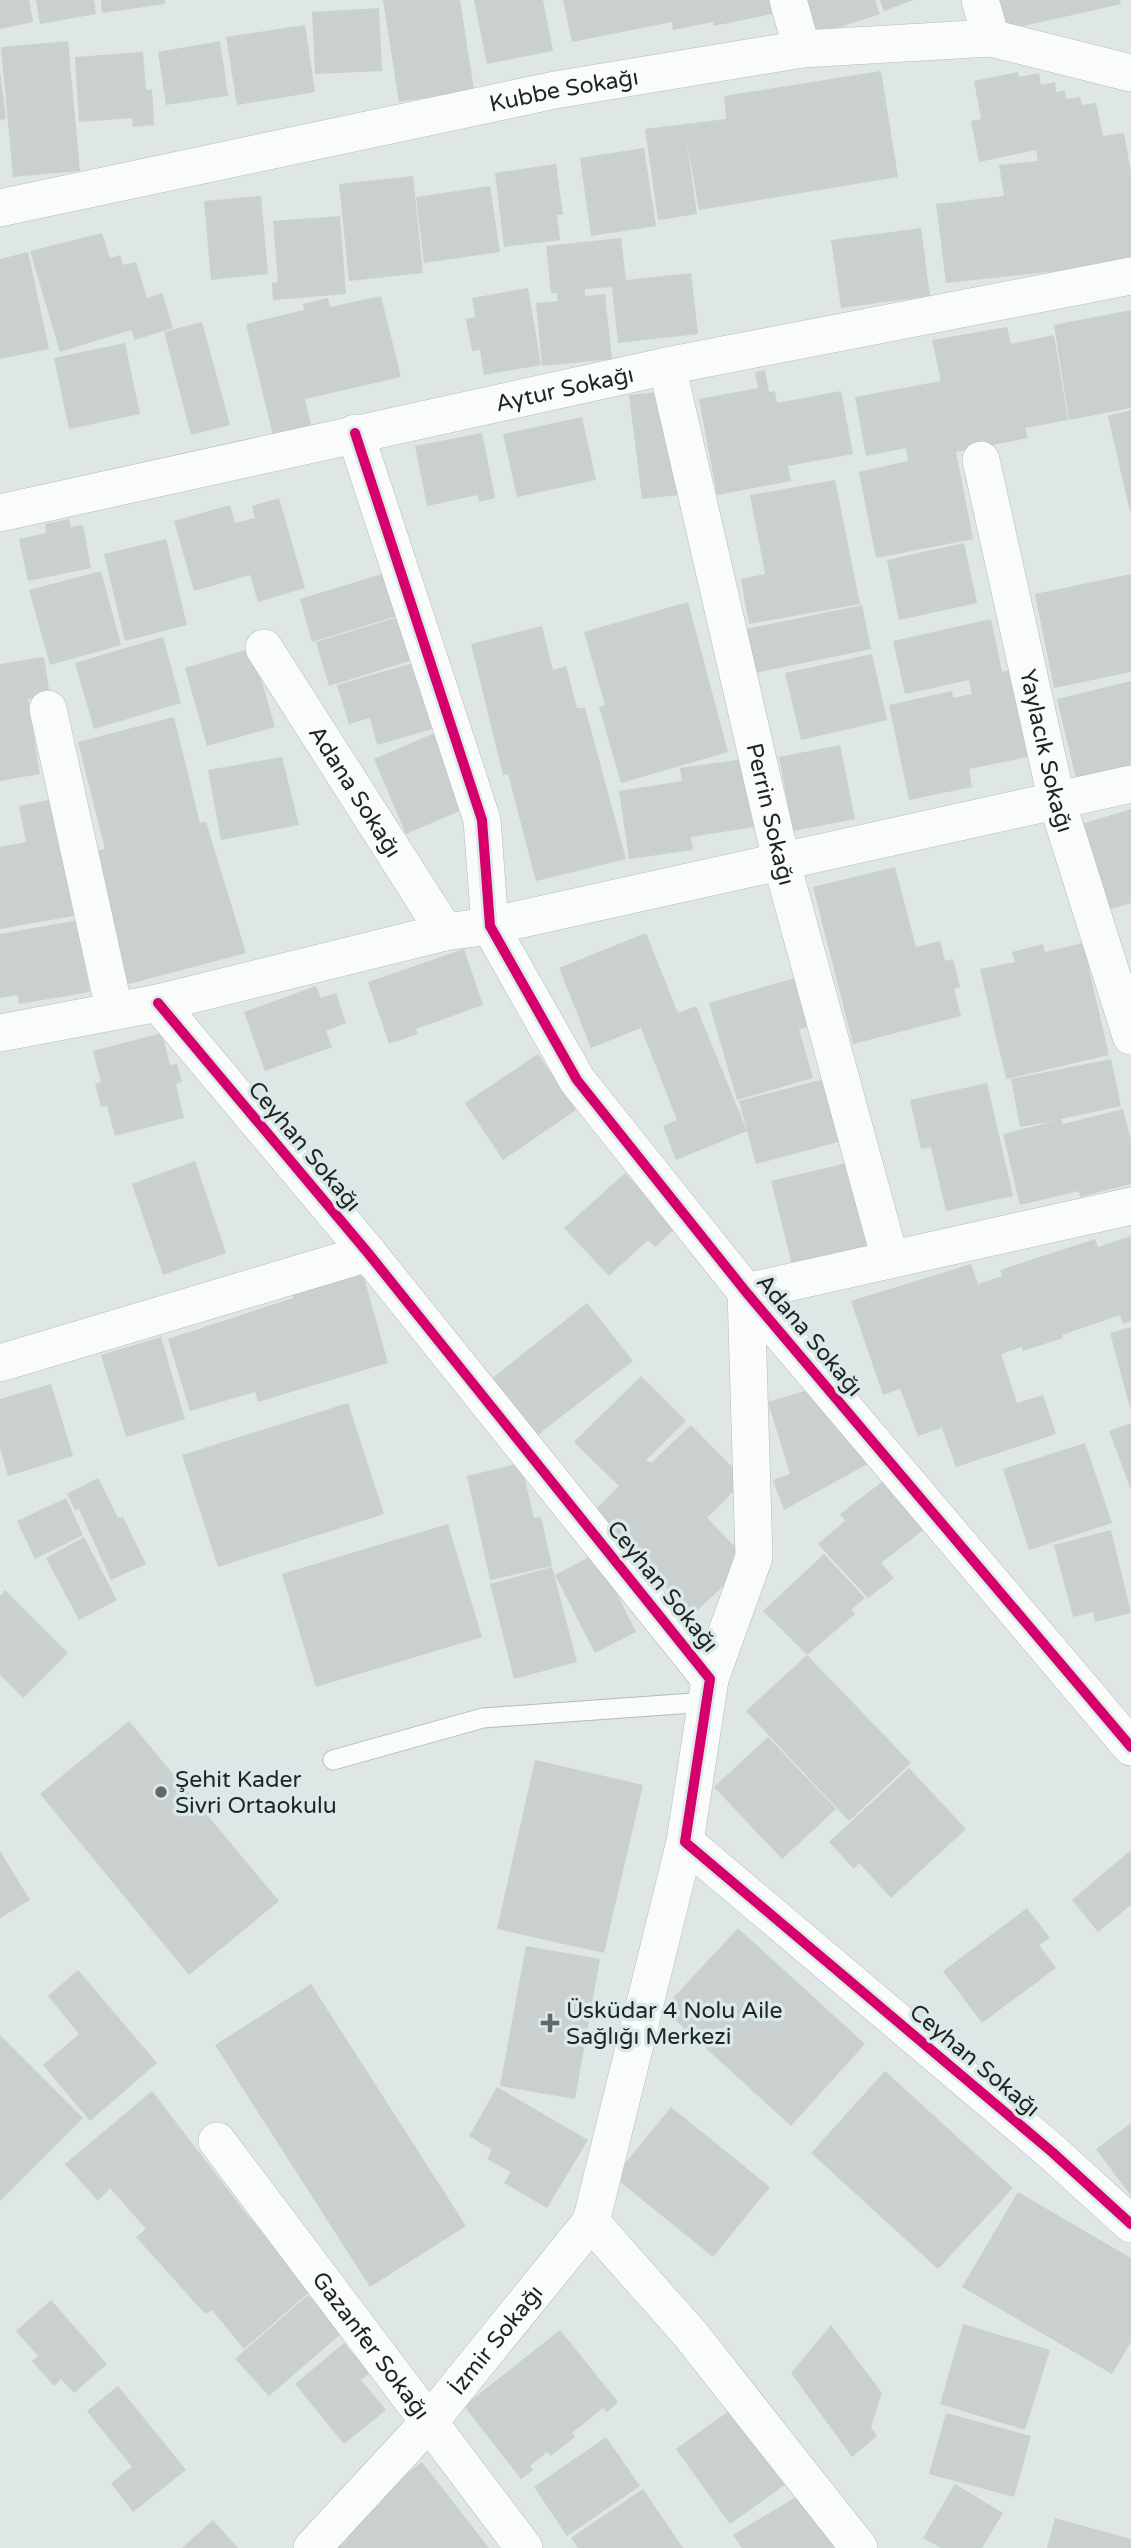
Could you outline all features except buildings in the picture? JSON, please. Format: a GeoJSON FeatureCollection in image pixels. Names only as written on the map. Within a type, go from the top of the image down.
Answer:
{"type":"FeatureCollection","features":[{"type":"Feature","properties":{"kind":"street"},"geometry":{"type":"LineString","coordinates":[[788,0],[802,49]]}},
{"type":"Feature","properties":{"kind":"street"},"geometry":{"type":"LineString","coordinates":[[980,0],[991,38]]}},
{"type":"Feature","properties":{"kind":"street","name":"Kubbe Sokağı"},"geometry":{"type":"LineString","coordinates":[[0,208],[555,90],[802,49],[991,38],[1131,73]]}},
{"type":"Feature","properties":{"kind":"street","name":"Aytur Sokağı"},"geometry":{"type":"LineString","coordinates":[[0,513],[667,366],[1131,276]]}},
{"type":"Feature","properties":{"kind":"street","name":"Perrin Sokağı"},"geometry":{"type":"LineString","coordinates":[[667,366],[781,860],[890,1259]]}},
{"type":"Feature","properties":{"kind":"street"},"geometry":{"type":"LineString","coordinates":[[355,433],[482,820],[490,926]]}},
{"type":"Feature","properties":{"kind":"street","name":"Yaylacık Sokağı"},"geometry":{"type":"LineString","coordinates":[[981,460],[1057,802],[1131,1036]]}},
{"type":"Feature","properties":{"kind":"street","name":"Adana Sokağı"},"geometry":{"type":"LineString","coordinates":[[264,648],[445,932]]}},
{"type":"Feature","properties":{"kind":"street"},"geometry":{"type":"LineString","coordinates":[[48,709],[114,1009]]}},
{"type":"Feature","properties":{"kind":"street"},"geometry":{"type":"LineString","coordinates":[[0,1033],[114,1009],[158,1003],[445,932],[490,926],[1131,784]]}},
{"type":"Feature","properties":{"kind":"street","name":"Adana Sokağı"},"geometry":{"type":"LineString","coordinates":[[490,926],[577,1080],[746,1292],[1131,1747]]}},
{"type":"Feature","properties":{"kind":"street","name":"Ceyhan Sokağı"},"geometry":{"type":"LineString","coordinates":[[158,1003],[368,1253],[708,1690]]}},
{"type":"Feature","properties":{"kind":"street"},"geometry":{"type":"LineString","coordinates":[[859,2548],[691,2335],[591,2222],[685,1842],[708,1690],[754,1557],[746,1292],[1131,1206]]}},
{"type":"Feature","properties":{"kind":"street"},"geometry":{"type":"LineString","coordinates":[[0,1363],[368,1253]]}},
{"type":"Feature","properties":{"kind":"street","name":"Ceyhan Sokağı"},"geometry":{"type":"LineString","coordinates":[[685,1842],[1052,2152],[1131,2224]]}},
{"type":"Feature","properties":{"kind":"street","name":"Gazanfer Sokağı"},"geometry":{"type":"LineString","coordinates":[[217,2141],[524,2548]]}},
{"type":"Feature","properties":{"kind":"street","name":"İzmir Sokağı"},"geometry":{"type":"LineString","coordinates":[[312,2548],[429,2422],[591,2222]]}},
{"type":"Feature","properties":{"kind":"lane"},"geometry":{"type":"LineString","coordinates":[[333,1760],[483,1717],[708,1690]]}},
{"type":"Feature","properties":{"kind":"cycle path"},"geometry":{"type":"LineString","coordinates":[[355,433],[482,820],[490,926],[577,1080],[746,1292],[1131,1747]]}},
{"type":"Feature","properties":{"kind":"cycle path"},"geometry":{"type":"LineString","coordinates":[[158,1003],[368,1253],[710,1679],[685,1842],[1052,2152],[1131,2224]]}},
{"type":"Feature","properties":{"kind":"place","name":"Şehit Kader Sivri Ortaokulu"},"geometry":{"type":"Point","coordinates":[161,1792]}},
{"type":"Feature","properties":{"kind":"place","name":"Üsküdar 4 Nolu Aile Sağlığı Merkezi"},"geometry":{"type":"Point","coordinates":[550,2023]}}]}
